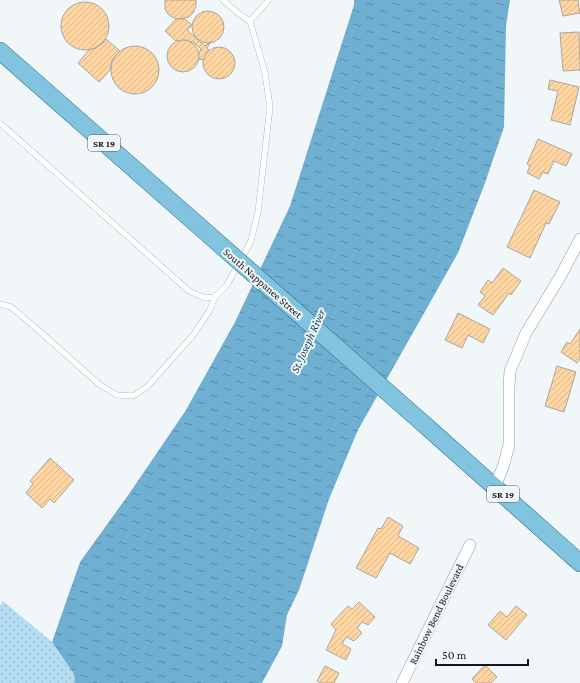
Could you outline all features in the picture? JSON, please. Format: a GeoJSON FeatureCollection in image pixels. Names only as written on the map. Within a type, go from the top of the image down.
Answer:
{"type":"FeatureCollection","features":[{"type":"Feature","properties":{"kind":"main road","name":"South Nappanee Street"},"geometry":{"type":"LineString","coordinates":[[0,51],[580,563]]}},
{"type":"Feature","properties":{"kind":"street"},"geometry":{"type":"LineString","coordinates":[[495,487],[504,464],[509,445],[510,371],[526,333],[560,277],[580,239]]}},
{"type":"Feature","properties":{"kind":"street","name":"Rainbow Bend Boulevard"},"geometry":{"type":"LineString","coordinates":[[402,683],[470,545]]}},
{"type":"Feature","properties":{"kind":"lane"},"geometry":{"type":"LineString","coordinates":[[0,304],[11,307],[38,329],[100,385],[117,395],[132,396],[148,386],[194,334],[210,310],[215,297],[227,285],[251,241],[259,204],[270,108],[265,73],[250,21],[239,14],[224,0]]}},
{"type":"Feature","properties":{"kind":"lane"},"geometry":{"type":"LineString","coordinates":[[250,21],[269,0]]}},
{"type":"Feature","properties":{"kind":"lane"},"geometry":{"type":"LineString","coordinates":[[0,124],[189,291],[205,298],[215,297]]}},
{"type":"Feature","properties":{"kind":"shaded area"},"geometry":{"type":"Polygon","coordinates":[[[3,601],[52,642],[74,674],[75,683],[0,683],[0,606],[3,601]]]}},
{"type":"Feature","properties":{"kind":"water","name":"St. Joseph River"},"geometry":{"type":"Polygon","coordinates":[[[354,0],[510,0],[506,26],[504,127],[485,183],[458,253],[358,430],[329,499],[299,590],[287,615],[282,646],[262,683],[75,683],[74,674],[52,642],[80,562],[129,494],[186,410],[235,322],[290,206],[354,5],[354,0]]]}},
{"type":"Feature","properties":{"kind":"building"},"geometry":{"type":"Polygon","coordinates":[[[165,0],[196,0],[196,6],[193,13],[189,17],[178,19],[168,14],[165,9],[165,0]]]}},
{"type":"Feature","properties":{"kind":"building"},"geometry":{"type":"Polygon","coordinates":[[[559,0],[578,0],[580,13],[563,16],[559,0]]]}},
{"type":"Feature","properties":{"kind":"building"},"geometry":{"type":"Polygon","coordinates":[[[80,2],[90,2],[99,6],[105,12],[108,17],[108,35],[99,46],[90,50],[80,50],[71,46],[65,40],[61,31],[61,21],[65,12],[71,6],[80,2]]]}},
{"type":"Feature","properties":{"kind":"building"},"geometry":{"type":"Polygon","coordinates":[[[205,11],[211,11],[221,18],[224,27],[223,33],[217,40],[211,43],[205,43],[195,36],[192,30],[192,24],[199,14],[205,11]]]}},
{"type":"Feature","properties":{"kind":"building"},"geometry":{"type":"Polygon","coordinates":[[[176,19],[185,19],[192,25],[187,30],[205,46],[210,43],[207,48],[210,51],[206,54],[204,60],[198,59],[201,49],[192,41],[176,41],[165,31],[176,19]]]}},
{"type":"Feature","properties":{"kind":"building"},"geometry":{"type":"Polygon","coordinates":[[[579,32],[580,70],[563,71],[560,33],[579,32]]]}},
{"type":"Feature","properties":{"kind":"building"},"geometry":{"type":"Polygon","coordinates":[[[106,39],[120,51],[112,60],[110,70],[99,82],[78,63],[89,50],[96,48],[106,39]]]}},
{"type":"Feature","properties":{"kind":"building"},"geometry":{"type":"Polygon","coordinates":[[[183,40],[189,41],[196,47],[199,56],[198,62],[192,69],[183,72],[177,71],[170,65],[167,56],[168,50],[174,43],[183,40]]]}},
{"type":"Feature","properties":{"kind":"building"},"geometry":{"type":"Polygon","coordinates":[[[130,46],[140,46],[152,53],[159,65],[159,75],[152,87],[140,94],[130,94],[122,90],[115,83],[111,75],[111,65],[115,57],[122,50],[130,46]]]}},
{"type":"Feature","properties":{"kind":"building"},"geometry":{"type":"Polygon","coordinates":[[[216,47],[222,47],[232,54],[235,63],[234,69],[228,76],[222,79],[216,79],[206,72],[203,66],[203,60],[210,50],[216,47]]]}},
{"type":"Feature","properties":{"kind":"building"},"geometry":{"type":"Polygon","coordinates":[[[550,80],[579,87],[570,125],[551,120],[558,91],[548,89],[550,80]]]}},
{"type":"Feature","properties":{"kind":"building"},"geometry":{"type":"Polygon","coordinates":[[[538,139],[572,154],[566,166],[554,161],[548,174],[543,172],[539,179],[527,173],[530,166],[527,164],[538,139]]]}},
{"type":"Feature","properties":{"kind":"building"},"geometry":{"type":"Polygon","coordinates":[[[534,190],[560,202],[549,224],[546,223],[530,258],[507,247],[534,190]]]}},
{"type":"Feature","properties":{"kind":"building"},"geometry":{"type":"Polygon","coordinates":[[[503,268],[521,281],[511,295],[509,293],[493,315],[478,305],[485,296],[480,292],[488,280],[492,283],[503,268]]]}},
{"type":"Feature","properties":{"kind":"building"},"geometry":{"type":"Polygon","coordinates":[[[458,313],[490,329],[483,343],[468,335],[462,348],[445,340],[458,313]]]}},
{"type":"Feature","properties":{"kind":"building"},"geometry":{"type":"Polygon","coordinates":[[[580,329],[580,359],[577,363],[561,352],[567,342],[570,344],[580,329]]]}},
{"type":"Feature","properties":{"kind":"building"},"geometry":{"type":"Polygon","coordinates":[[[557,366],[576,372],[564,412],[545,406],[557,366]]]}},
{"type":"Feature","properties":{"kind":"building"},"geometry":{"type":"Polygon","coordinates":[[[50,458],[74,480],[54,503],[50,499],[42,508],[26,493],[33,484],[30,481],[50,458]]]}},
{"type":"Feature","properties":{"kind":"building"},"geometry":{"type":"Polygon","coordinates":[[[388,517],[403,526],[398,536],[419,548],[410,564],[390,553],[376,578],[356,568],[378,528],[381,529],[388,517]]]}},
{"type":"Feature","properties":{"kind":"building"},"geometry":{"type":"Polygon","coordinates":[[[359,602],[375,617],[368,625],[362,622],[357,628],[362,633],[354,641],[346,637],[342,644],[351,649],[346,660],[326,650],[336,630],[331,624],[348,606],[352,609],[359,602]]]}},
{"type":"Feature","properties":{"kind":"building"},"geometry":{"type":"Polygon","coordinates":[[[516,606],[527,615],[506,640],[488,625],[500,611],[507,617],[516,606]]]}},
{"type":"Feature","properties":{"kind":"building"},"geometry":{"type":"Polygon","coordinates":[[[485,665],[497,677],[491,683],[476,683],[472,679],[485,665]]]}},
{"type":"Feature","properties":{"kind":"building"},"geometry":{"type":"Polygon","coordinates":[[[325,666],[339,673],[334,683],[321,683],[317,681],[325,666]]]}}]}
